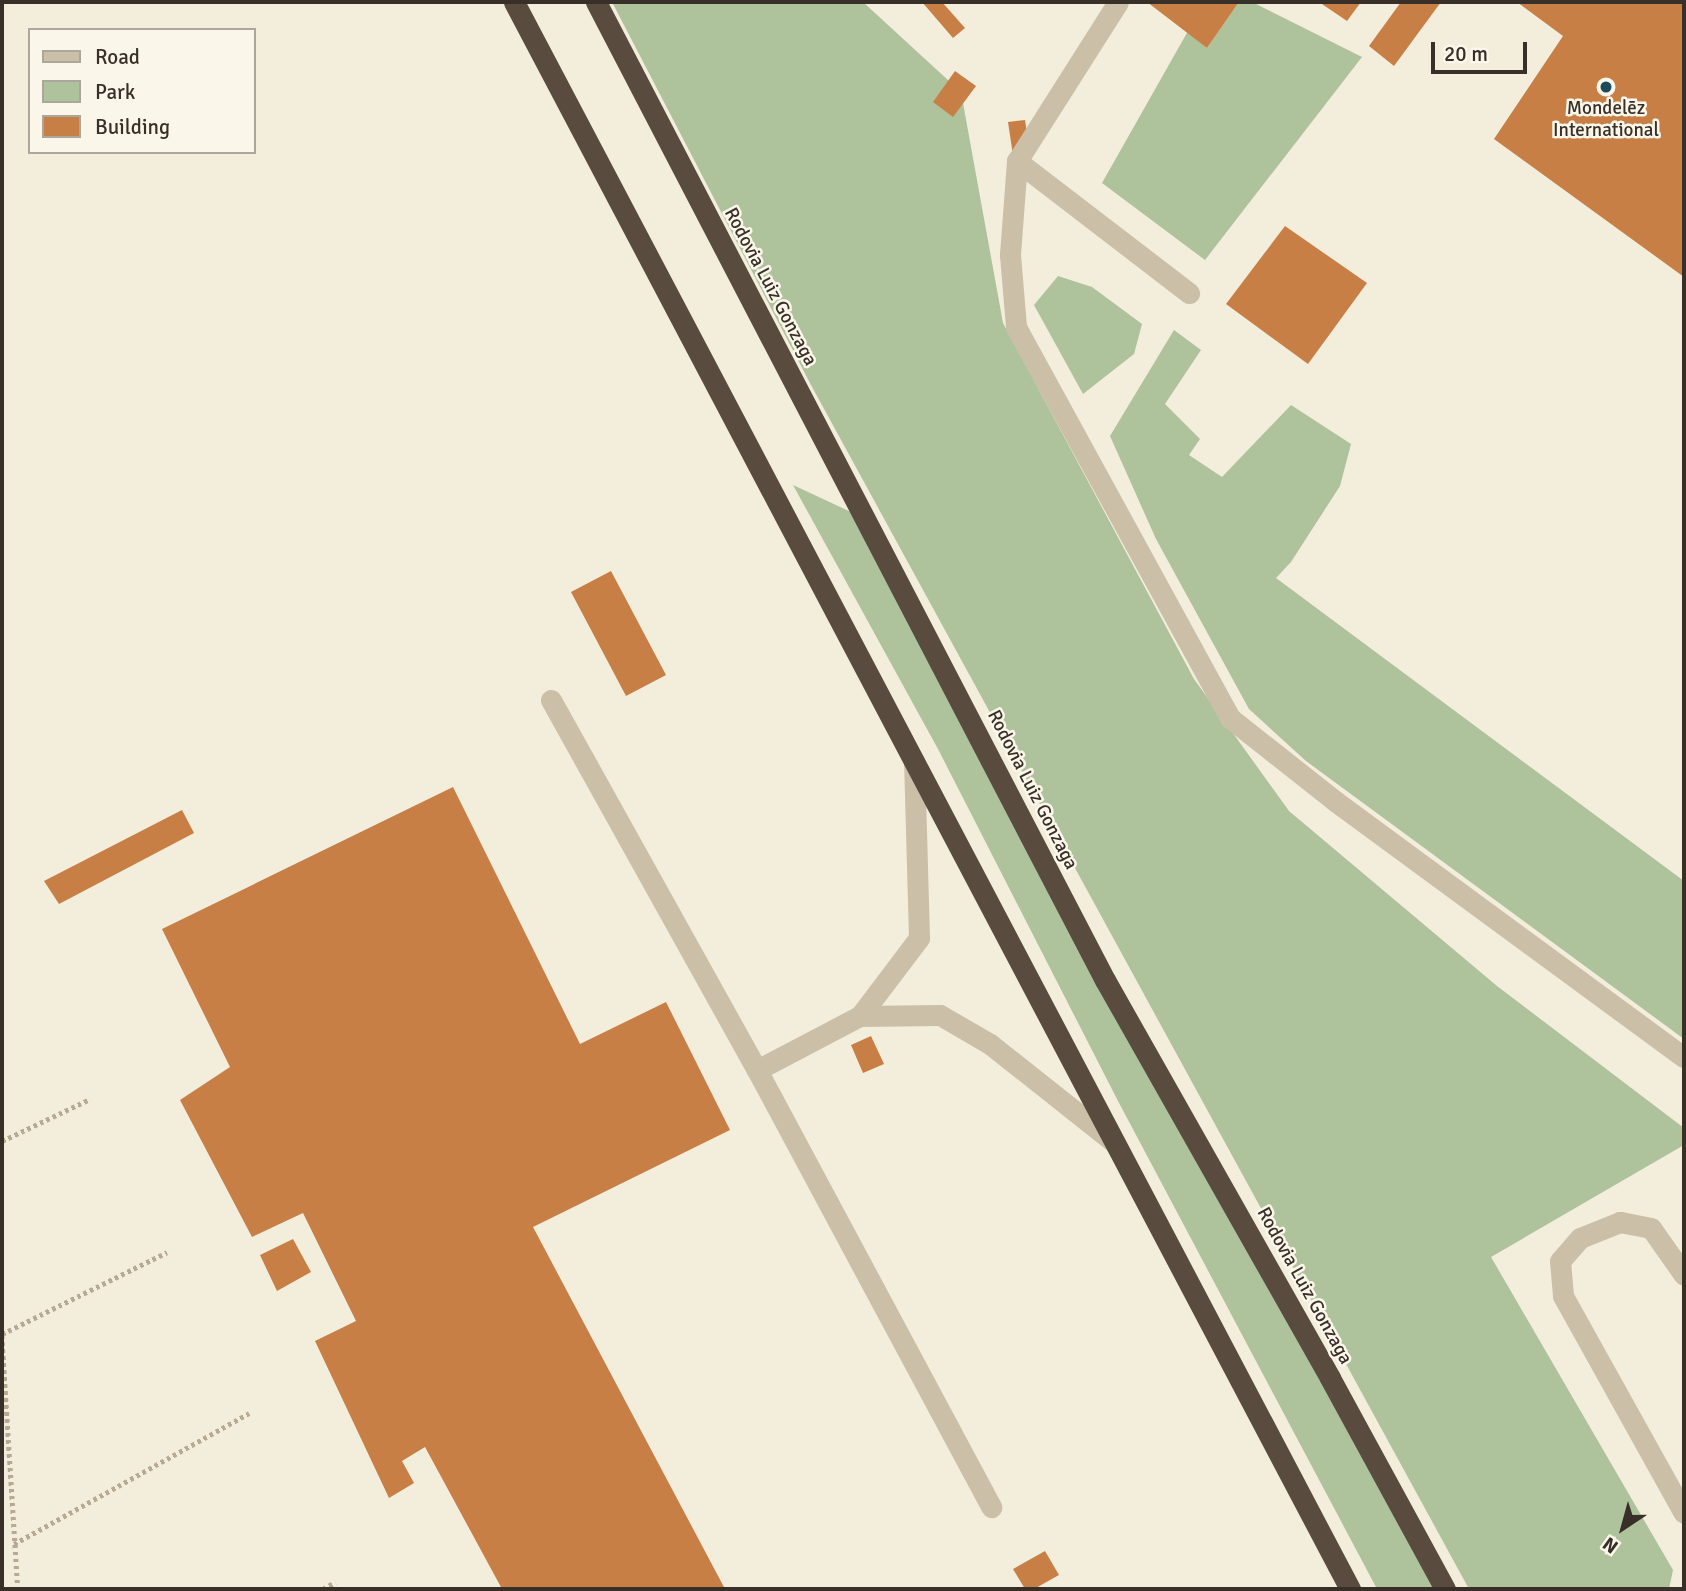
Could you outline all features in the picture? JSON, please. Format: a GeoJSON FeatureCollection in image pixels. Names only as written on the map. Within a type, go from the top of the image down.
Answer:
{"type":"FeatureCollection","features":[{"type":"Feature","properties":{"kind":"highway"},"geometry":{"type":"LineString","coordinates":[[514,2],[1350,1589]]}},
{"type":"Feature","properties":{"kind":"highway","name":"Rodovia Luiz Gonzaga"},"geometry":{"type":"LineString","coordinates":[[596,2],[1105,980],[1330,1378],[1445,1589]]}},
{"type":"Feature","properties":{"kind":"lane"},"geometry":{"type":"LineString","coordinates":[[1118,2],[1017,162],[1010,255],[1016,327],[1230,718],[1335,802],[1684,1057]]}},
{"type":"Feature","properties":{"kind":"lane"},"geometry":{"type":"LineString","coordinates":[[1017,162],[1189,293]]}},
{"type":"Feature","properties":{"kind":"lane"},"geometry":{"type":"LineString","coordinates":[[551,699],[757,1070],[991,1507]]}},
{"type":"Feature","properties":{"kind":"lane"},"geometry":{"type":"LineString","coordinates":[[757,1070],[860,1016],[919,938],[914,761]]}},
{"type":"Feature","properties":{"kind":"lane"},"geometry":{"type":"LineString","coordinates":[[860,1016],[940,1015],[990,1044],[1115,1143]]}},
{"type":"Feature","properties":{"kind":"lane"},"geometry":{"type":"LineString","coordinates":[[1684,1275],[1651,1228],[1620,1222],[1580,1238],[1560,1261],[1563,1296],[1684,1513]]}},
{"type":"Feature","properties":{"kind":"path"},"geometry":{"type":"LineString","coordinates":[[2,1141],[90,1100]]}},
{"type":"Feature","properties":{"kind":"path"},"geometry":{"type":"LineString","coordinates":[[18,1589],[2,1335],[167,1252]]}},
{"type":"Feature","properties":{"kind":"path"},"geometry":{"type":"LineString","coordinates":[[14,1544],[249,1413]]}},
{"type":"Feature","properties":{"kind":"path"},"geometry":{"type":"LineString","coordinates":[[323,1589],[335,1581]]}},
{"type":"Feature","properties":{"kind":"green space"},"geometry":{"type":"Polygon","coordinates":[[[612,2],[863,2],[961,92],[1003,323],[1194,679],[1289,811],[1497,986],[1684,1128],[1684,1145],[1491,1257],[1673,1570],[1669,1589],[1469,1589],[811,385],[612,2]]]}},
{"type":"Feature","properties":{"kind":"green space"},"geometry":{"type":"Polygon","coordinates":[[[1239,2],[1252,2],[1362,57],[1205,260],[1102,183],[1188,31],[1207,48],[1239,2]]]}},
{"type":"Feature","properties":{"kind":"green space"},"geometry":{"type":"Polygon","coordinates":[[[1058,276],[1092,287],[1142,324],[1134,354],[1083,394],[1034,305],[1058,276]]]}},
{"type":"Feature","properties":{"kind":"green space"},"geometry":{"type":"Polygon","coordinates":[[[1174,330],[1201,350],[1165,404],[1200,439],[1189,455],[1222,477],[1291,405],[1351,444],[1340,486],[1291,562],[1276,578],[1684,881],[1684,1039],[1306,761],[1249,709],[1156,539],[1110,436],[1174,330]]]}},
{"type":"Feature","properties":{"kind":"green space"},"geometry":{"type":"Polygon","coordinates":[[[793,485],[866,519],[1445,1589],[1377,1589],[1118,1101],[938,749],[793,485]]]}},
{"type":"Feature","properties":{"kind":"building"},"geometry":{"type":"Polygon","coordinates":[[[922,2],[942,2],[965,28],[953,38],[922,2]]]}},
{"type":"Feature","properties":{"kind":"building"},"geometry":{"type":"Polygon","coordinates":[[[1147,2],[1239,2],[1207,48],[1147,2]]]}},
{"type":"Feature","properties":{"kind":"building"},"geometry":{"type":"Polygon","coordinates":[[[1319,2],[1361,2],[1347,21],[1319,2]]]}},
{"type":"Feature","properties":{"kind":"building"},"geometry":{"type":"Polygon","coordinates":[[[1401,2],[1441,2],[1394,66],[1369,46],[1401,2]]]}},
{"type":"Feature","properties":{"kind":"building","name":"Mondelēz International"},"geometry":{"type":"Polygon","coordinates":[[[1517,2],[1684,2],[1684,277],[1494,139],[1563,36],[1517,2]]]}},
{"type":"Feature","properties":{"kind":"building"},"geometry":{"type":"Polygon","coordinates":[[[955,71],[976,86],[953,117],[933,102],[955,71]]]}},
{"type":"Feature","properties":{"kind":"building"},"geometry":{"type":"Polygon","coordinates":[[[1025,120],[1034,180],[1017,182],[1008,122],[1025,120]]]}},
{"type":"Feature","properties":{"kind":"building"},"geometry":{"type":"Polygon","coordinates":[[[1285,226],[1367,283],[1308,364],[1226,304],[1285,226]]]}},
{"type":"Feature","properties":{"kind":"building"},"geometry":{"type":"Polygon","coordinates":[[[611,571],[666,675],[626,696],[571,592],[611,571]]]}},
{"type":"Feature","properties":{"kind":"building"},"geometry":{"type":"Polygon","coordinates":[[[453,787],[580,1044],[666,1002],[730,1130],[533,1227],[725,1589],[502,1589],[425,1447],[402,1461],[414,1483],[389,1498],[315,1341],[356,1321],[303,1213],[252,1237],[180,1100],[230,1067],[162,929],[453,787]]]}},
{"type":"Feature","properties":{"kind":"building"},"geometry":{"type":"Polygon","coordinates":[[[182,810],[194,833],[59,904],[44,881],[182,810]]]}},
{"type":"Feature","properties":{"kind":"building"},"geometry":{"type":"Polygon","coordinates":[[[871,1036],[884,1064],[863,1073],[851,1045],[871,1036]]]}},
{"type":"Feature","properties":{"kind":"building"},"geometry":{"type":"Polygon","coordinates":[[[293,1239],[311,1272],[277,1291],[260,1255],[293,1239]]]}},
{"type":"Feature","properties":{"kind":"building"},"geometry":{"type":"Polygon","coordinates":[[[1045,1551],[1059,1575],[1034,1589],[1025,1589],[1013,1569],[1045,1551]]]}},
{"type":"Feature","properties":{"kind":"place","name":"Mondelēz International"},"geometry":{"type":"Point","coordinates":[1606,87]}}]}
